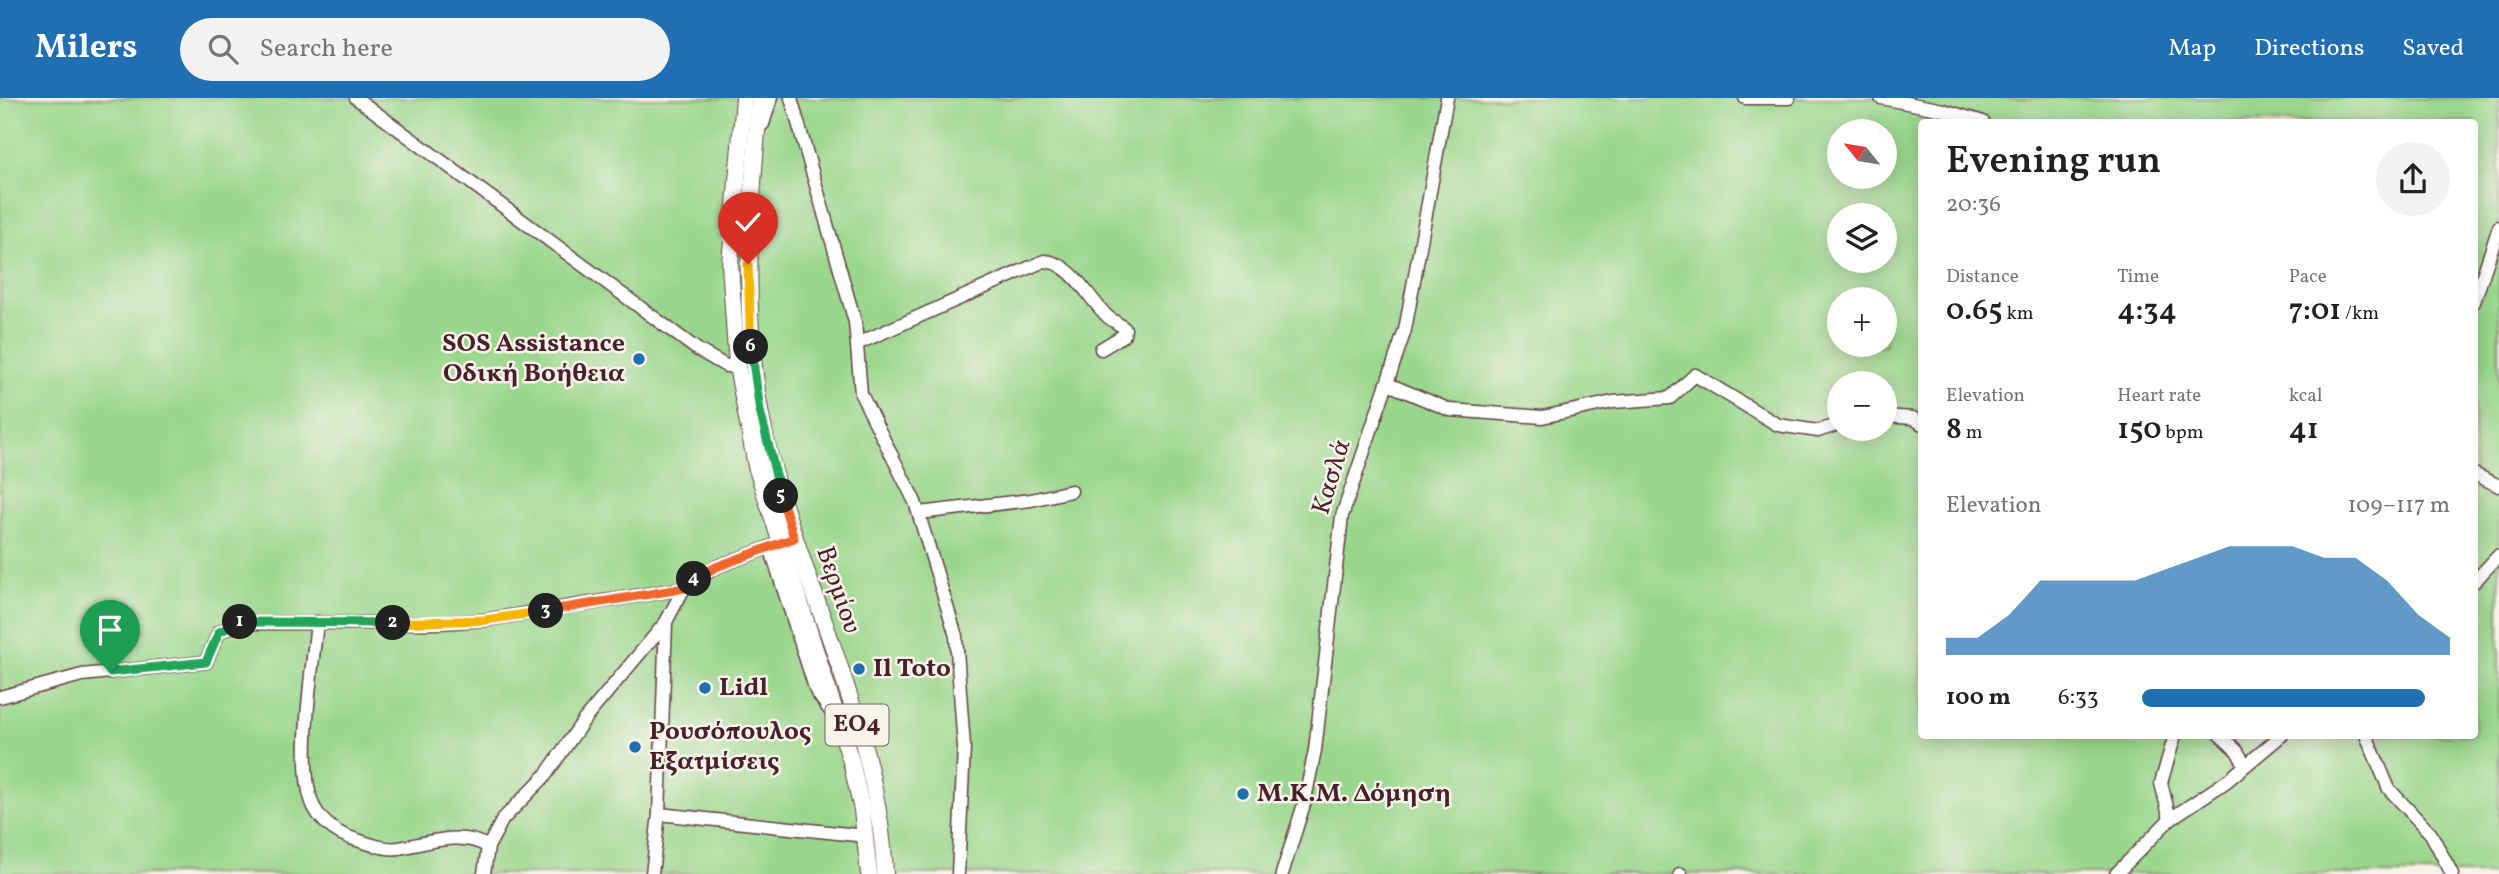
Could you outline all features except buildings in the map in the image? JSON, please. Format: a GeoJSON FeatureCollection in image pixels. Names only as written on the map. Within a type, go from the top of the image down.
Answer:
{"type":"FeatureCollection","features":[{"type":"Feature","properties":{"kind":"main road","name":"ΕΟ4"},"geometry":{"type":"LineString","coordinates":[[744,98],[730,264],[745,365]]}},
{"type":"Feature","properties":{"kind":"main road","name":"ΕΟ4"},"geometry":{"type":"LineString","coordinates":[[745,365],[748,264],[760,98]]}},
{"type":"Feature","properties":{"kind":"main road","name":"Βερμίου"},"geometry":{"type":"LineString","coordinates":[[745,365],[770,460],[782,542],[851,761],[866,836],[869,874]]}},
{"type":"Feature","properties":{"kind":"main road","name":"Βερμίου"},"geometry":{"type":"LineString","coordinates":[[782,542],[862,745],[878,808],[885,874]]}},
{"type":"Feature","properties":{"kind":"street"},"geometry":{"type":"LineString","coordinates":[[356,98],[689,344],[726,366],[745,365]]}},
{"type":"Feature","properties":{"kind":"street"},"geometry":{"type":"LineString","coordinates":[[754,162],[771,98]]}},
{"type":"Feature","properties":{"kind":"street"},"geometry":{"type":"LineString","coordinates":[[791,98],[834,241],[859,344],[857,372],[861,394],[906,479],[957,636],[964,738],[958,874]]}},
{"type":"Feature","properties":{"kind":"street","name":"Κασλά"},"geometry":{"type":"LineString","coordinates":[[1282,874],[1304,804],[1315,750],[1342,516],[1388,384],[1411,302],[1447,98]]}},
{"type":"Feature","properties":{"kind":"street"},"geometry":{"type":"LineString","coordinates":[[1745,98],[1789,98]]}},
{"type":"Feature","properties":{"kind":"street"},"geometry":{"type":"LineString","coordinates":[[1881,98],[1973,119]]}},
{"type":"Feature","properties":{"kind":"street"},"geometry":{"type":"LineString","coordinates":[[2478,290],[2499,227]]}},
{"type":"Feature","properties":{"kind":"street"},"geometry":{"type":"LineString","coordinates":[[859,344],[1044,261],[1064,268],[1109,319],[1125,329],[1124,335],[1101,349]]}},
{"type":"Feature","properties":{"kind":"street"},"geometry":{"type":"LineString","coordinates":[[1388,384],[1450,410],[1542,417],[1613,402],[1670,398],[1695,375],[1778,425],[1818,431],[1827,428]]}},
{"type":"Feature","properties":{"kind":"street"},"geometry":{"type":"LineString","coordinates":[[1897,417],[1913,418],[1918,421]]}},
{"type":"Feature","properties":{"kind":"street"},"geometry":{"type":"LineString","coordinates":[[2478,476],[2499,486]]}},
{"type":"Feature","properties":{"kind":"street"},"geometry":{"type":"LineString","coordinates":[[919,513],[1031,500],[1071,491]]}},
{"type":"Feature","properties":{"kind":"street"},"geometry":{"type":"LineString","coordinates":[[0,697],[82,675],[206,662],[219,632],[239,622],[438,623],[485,620],[684,588],[716,567],[782,542]]}},
{"type":"Feature","properties":{"kind":"street"},"geometry":{"type":"LineString","coordinates":[[2478,578],[2499,555]]}},
{"type":"Feature","properties":{"kind":"street"},"geometry":{"type":"LineString","coordinates":[[484,874],[488,847],[503,819],[545,776],[584,720],[666,622],[684,588]]}},
{"type":"Feature","properties":{"kind":"street"},"geometry":{"type":"LineString","coordinates":[[317,622],[309,696],[307,755],[310,797],[321,818],[345,836],[382,847],[395,849],[462,838],[488,847]]}},
{"type":"Feature","properties":{"kind":"street"},"geometry":{"type":"LineString","coordinates":[[652,874],[659,814],[666,622]]}},
{"type":"Feature","properties":{"kind":"street"},"geometry":{"type":"LineString","coordinates":[[2170,819],[2161,783],[2174,739]]}},
{"type":"Feature","properties":{"kind":"street"},"geometry":{"type":"LineString","coordinates":[[2223,739],[2245,765]]}},
{"type":"Feature","properties":{"kind":"street"},"geometry":{"type":"LineString","coordinates":[[2116,874],[2170,819],[2208,796],[2277,739]]}},
{"type":"Feature","properties":{"kind":"street"},"geometry":{"type":"LineString","coordinates":[[2367,739],[2389,789],[2431,834],[2452,874]]}},
{"type":"Feature","properties":{"kind":"street"},"geometry":{"type":"LineString","coordinates":[[659,814],[866,836]]}},
{"type":"Feature","properties":{"kind":"green space"},"geometry":{"type":"Polygon","coordinates":[[[0,98],[2499,98],[2499,874],[0,874],[0,98]]]}},
{"type":"Feature","properties":{"kind":"place","name":"SOS Assistance Οδική Βοήθεια"},"geometry":{"type":"Point","coordinates":[639,359]}},
{"type":"Feature","properties":{"kind":"place","name":"Il Toto"},"geometry":{"type":"Point","coordinates":[859,669]}},
{"type":"Feature","properties":{"kind":"place","name":"Lidl"},"geometry":{"type":"Point","coordinates":[705,688]}},
{"type":"Feature","properties":{"kind":"place","name":"Ρουσόπουλος Εξατμίσεις"},"geometry":{"type":"Point","coordinates":[635,747]}},
{"type":"Feature","properties":{"kind":"place","name":"Μ.Κ.Μ. Δόμηση"},"geometry":{"type":"Point","coordinates":[1243,794]}},
{"type":"Feature","properties":{"kind":"route"},"geometry":{"type":"LineString","coordinates":[[110,672],[206,662],[219,632],[239,622],[438,623],[485,620],[674,590],[684,588],[698,575],[716,567],[794,538],[770,460],[760,411],[753,364],[748,264]]}}]}
